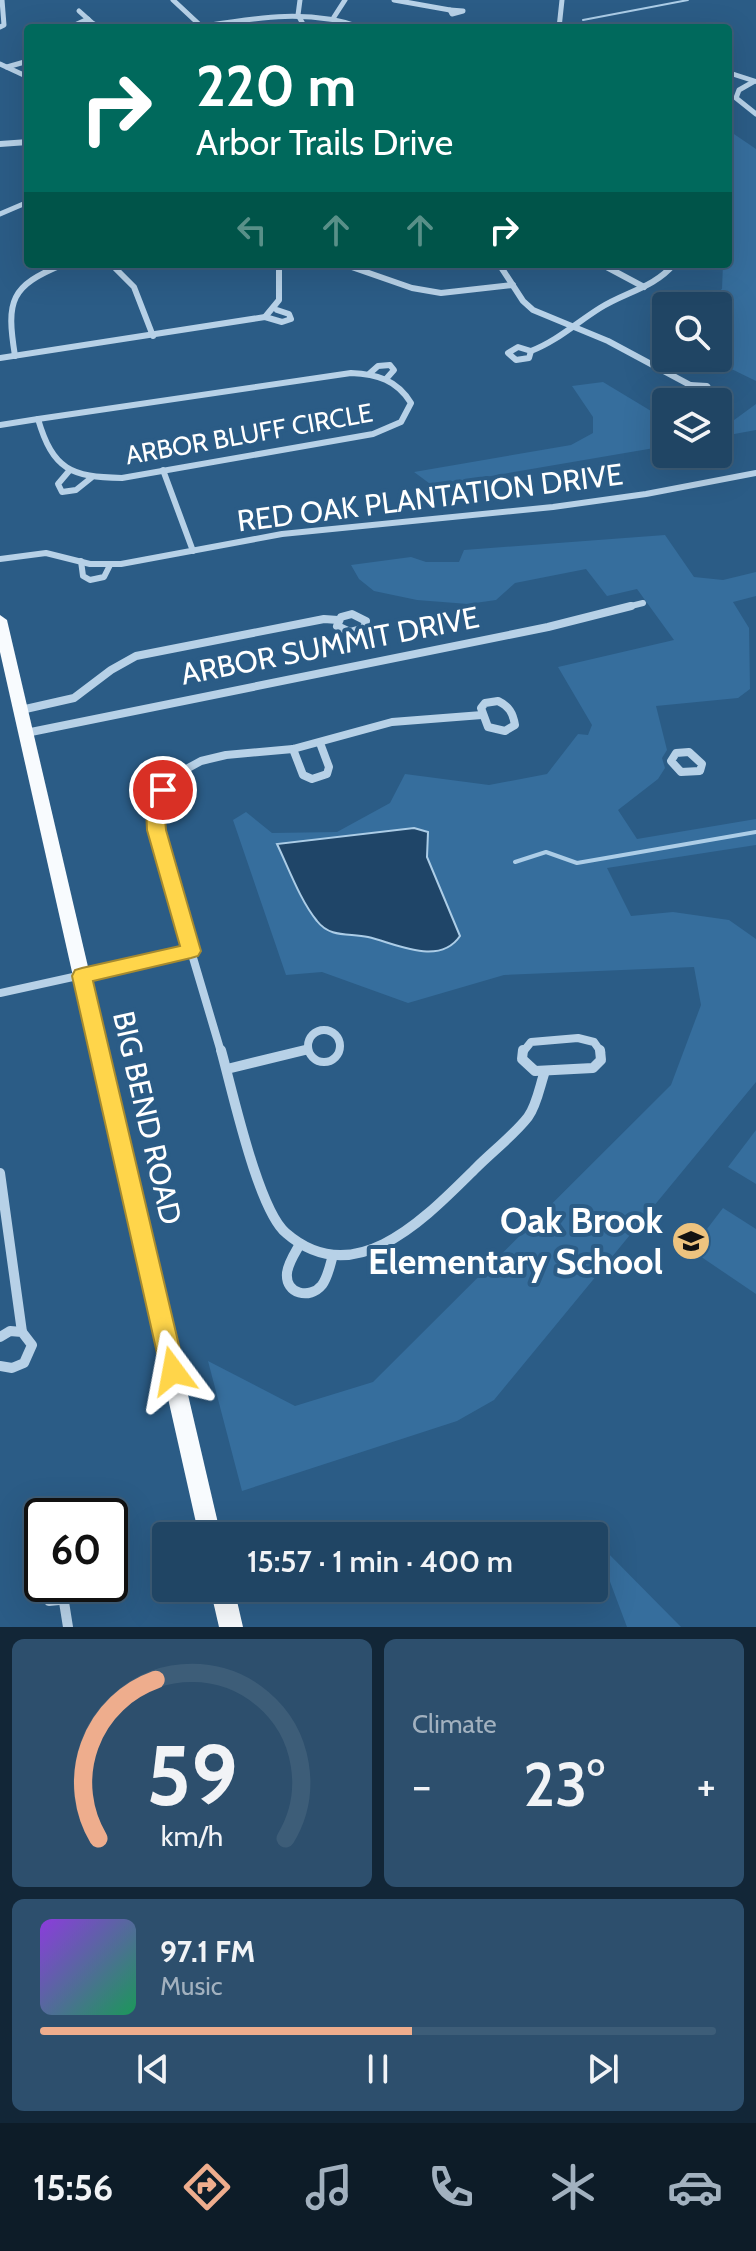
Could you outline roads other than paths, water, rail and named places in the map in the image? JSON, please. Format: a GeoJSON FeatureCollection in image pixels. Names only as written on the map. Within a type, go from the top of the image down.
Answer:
{"type":"FeatureCollection","features":[{"type":"Feature","properties":{"kind":"main road","name":"BIG BEND ROAD"},"geometry":{"type":"LineString","coordinates":[[0,620],[207,1522]]}},
{"type":"Feature","properties":{"kind":"main road"},"geometry":{"type":"LineString","coordinates":[[225,1602],[231,1627]]}},
{"type":"Feature","properties":{"kind":"street"},"geometry":{"type":"LineString","coordinates":[[0,27],[4,25],[2,0]]}},
{"type":"Feature","properties":{"kind":"street"},"geometry":{"type":"LineString","coordinates":[[173,0],[199,24]]}},
{"type":"Feature","properties":{"kind":"street"},"geometry":{"type":"LineString","coordinates":[[300,0],[298,15],[303,24]]}},
{"type":"Feature","properties":{"kind":"street"},"geometry":{"type":"LineString","coordinates":[[334,17],[345,0]]}},
{"type":"Feature","properties":{"kind":"street"},"geometry":{"type":"LineString","coordinates":[[394,0],[450,10]]}},
{"type":"Feature","properties":{"kind":"street"},"geometry":{"type":"LineString","coordinates":[[559,24],[562,0]]}},
{"type":"Feature","properties":{"kind":"street"},"geometry":{"type":"LineString","coordinates":[[79,11],[94,24]]}},
{"type":"Feature","properties":{"kind":"street"},"geometry":{"type":"LineString","coordinates":[[226,24],[298,15],[334,17],[352,24]]}},
{"type":"Feature","properties":{"kind":"street"},"geometry":{"type":"LineString","coordinates":[[77,24],[88,19]]}},
{"type":"Feature","properties":{"kind":"street"},"geometry":{"type":"LineString","coordinates":[[6,68],[24,62]]}},
{"type":"Feature","properties":{"kind":"street"},"geometry":{"type":"LineString","coordinates":[[0,64],[24,75]]}},
{"type":"Feature","properties":{"kind":"street"},"geometry":{"type":"LineString","coordinates":[[732,73],[755,82]]}},
{"type":"Feature","properties":{"kind":"street"},"geometry":{"type":"LineString","coordinates":[[755,82],[739,90],[736,98],[756,114]]}},
{"type":"Feature","properties":{"kind":"street"},"geometry":{"type":"LineString","coordinates":[[0,144],[24,142]]}},
{"type":"Feature","properties":{"kind":"street"},"geometry":{"type":"LineString","coordinates":[[0,214],[24,204]]}},
{"type":"Feature","properties":{"kind":"street"},"geometry":{"type":"LineString","coordinates":[[15,356],[7,313],[10,300],[23,284],[56,268]]}},
{"type":"Feature","properties":{"kind":"street"},"geometry":{"type":"LineString","coordinates":[[117,268],[138,290],[153,336]]}},
{"type":"Feature","properties":{"kind":"street"},"geometry":{"type":"LineString","coordinates":[[0,358],[265,317],[277,310],[282,290],[279,268]]}},
{"type":"Feature","properties":{"kind":"street"},"geometry":{"type":"LineString","coordinates":[[354,268],[412,288],[441,293],[513,285]]}},
{"type":"Feature","properties":{"kind":"street"},"geometry":{"type":"LineString","coordinates":[[502,268],[523,301],[533,310],[620,347],[690,385]]}},
{"type":"Feature","properties":{"kind":"street"},"geometry":{"type":"LineString","coordinates":[[608,268],[644,287]]}},
{"type":"Feature","properties":{"kind":"street"},"geometry":{"type":"LineString","coordinates":[[531,351],[576,328],[599,309],[666,275],[671,268]]}},
{"type":"Feature","properties":{"kind":"street"},"geometry":{"type":"LineString","coordinates":[[265,317],[282,322],[291,319],[289,314],[277,310]]}},
{"type":"Feature","properties":{"kind":"street","name":"ARBOR BLUFF CIRCLE"},"geometry":{"type":"LineString","coordinates":[[369,374],[378,366],[390,365],[394,370],[386,379]]}},
{"type":"Feature","properties":{"kind":"street","name":"ARBOR BLUFF CIRCLE"},"geometry":{"type":"LineString","coordinates":[[0,425],[38,419],[338,374],[369,374],[386,379],[407,393],[411,403],[401,422],[388,430],[122,478],[91,478],[69,471],[49,455],[38,419]]}},
{"type":"Feature","properties":{"kind":"street"},"geometry":{"type":"LineString","coordinates":[[163,470],[193,551]]}},
{"type":"Feature","properties":{"kind":"street","name":"ARBOR BLUFF CIRCLE"},"geometry":{"type":"LineString","coordinates":[[69,471],[58,484],[62,492],[76,490],[91,478]]}},
{"type":"Feature","properties":{"kind":"street","name":"RED OAK PLANTATION DRIVE"},"geometry":{"type":"LineString","coordinates":[[0,559],[46,553],[110,565],[282,534],[584,503],[756,473]]}},
{"type":"Feature","properties":{"kind":"street","name":"RED OAK PLANTATION DRIVE"},"geometry":{"type":"LineString","coordinates":[[81,561],[83,576],[90,580],[104,577],[110,565]]}},
{"type":"Feature","properties":{"kind":"street","name":"ARBOR SUMMIT DRIVE"},"geometry":{"type":"LineString","coordinates":[[26,733],[548,627],[643,603]]}},
{"type":"Feature","properties":{"kind":"street"},"geometry":{"type":"LineString","coordinates":[[21,710],[74,698],[111,670],[136,656],[324,619],[338,620]]}},
{"type":"Feature","properties":{"kind":"street"},"geometry":{"type":"LineString","coordinates":[[498,701],[509,705],[515,725],[505,731],[496,731],[488,727],[482,715],[481,708],[485,703],[498,701]]}},
{"type":"Feature","properties":{"kind":"street"},"geometry":{"type":"LineString","coordinates":[[482,715],[416,717],[293,749],[226,755],[201,761],[179,773],[163,790],[155,808],[157,830],[265,1199],[284,1232],[300,1244],[333,1255],[373,1250],[422,1221],[530,1115],[545,1071]]}},
{"type":"Feature","properties":{"kind":"street"},"geometry":{"type":"LineString","coordinates":[[293,749],[303,775],[319,779],[327,774],[329,767],[320,743]]}},
{"type":"Feature","properties":{"kind":"street"},"geometry":{"type":"LineString","coordinates":[[163,790],[140,779],[143,767],[158,763],[179,773]]}},
{"type":"Feature","properties":{"kind":"street"},"geometry":{"type":"LineString","coordinates":[[0,993],[191,951]]}},
{"type":"Feature","properties":{"kind":"street"},"geometry":{"type":"LineString","coordinates":[[588,1040],[601,1051],[601,1060],[593,1068],[545,1071],[529,1068],[522,1059],[523,1049],[531,1042],[588,1040]]}},
{"type":"Feature","properties":{"kind":"street"},"geometry":{"type":"LineString","coordinates":[[227,1069],[306,1050]]}},
{"type":"Feature","properties":{"kind":"street"},"geometry":{"type":"LineString","coordinates":[[0,1173],[22,1332]]}},
{"type":"Feature","properties":{"kind":"street"},"geometry":{"type":"LineString","coordinates":[[300,1244],[286,1275],[290,1287],[298,1293],[311,1293],[320,1288],[333,1255]]}},
{"type":"Feature","properties":{"kind":"street"},"geometry":{"type":"LineString","coordinates":[[0,1337],[10,1331],[22,1332],[31,1340],[29,1357],[12,1368],[0,1366]]}},
{"type":"Feature","properties":{"kind":"street"},"geometry":{"type":"LineString","coordinates":[[64,1602],[68,1627]]}},
{"type":"Feature","properties":{"kind":"waterway"},"geometry":{"type":"LineString","coordinates":[[583,20],[688,0]]}},
{"type":"Feature","properties":{"kind":"waterway"},"geometry":{"type":"LineString","coordinates":[[515,862],[546,852],[577,863],[756,832]]}},
{"type":"Feature","properties":{"kind":"place","name":"Oak Brook Elementary School"},"geometry":{"type":"Point","coordinates":[691,1241]}}]}
